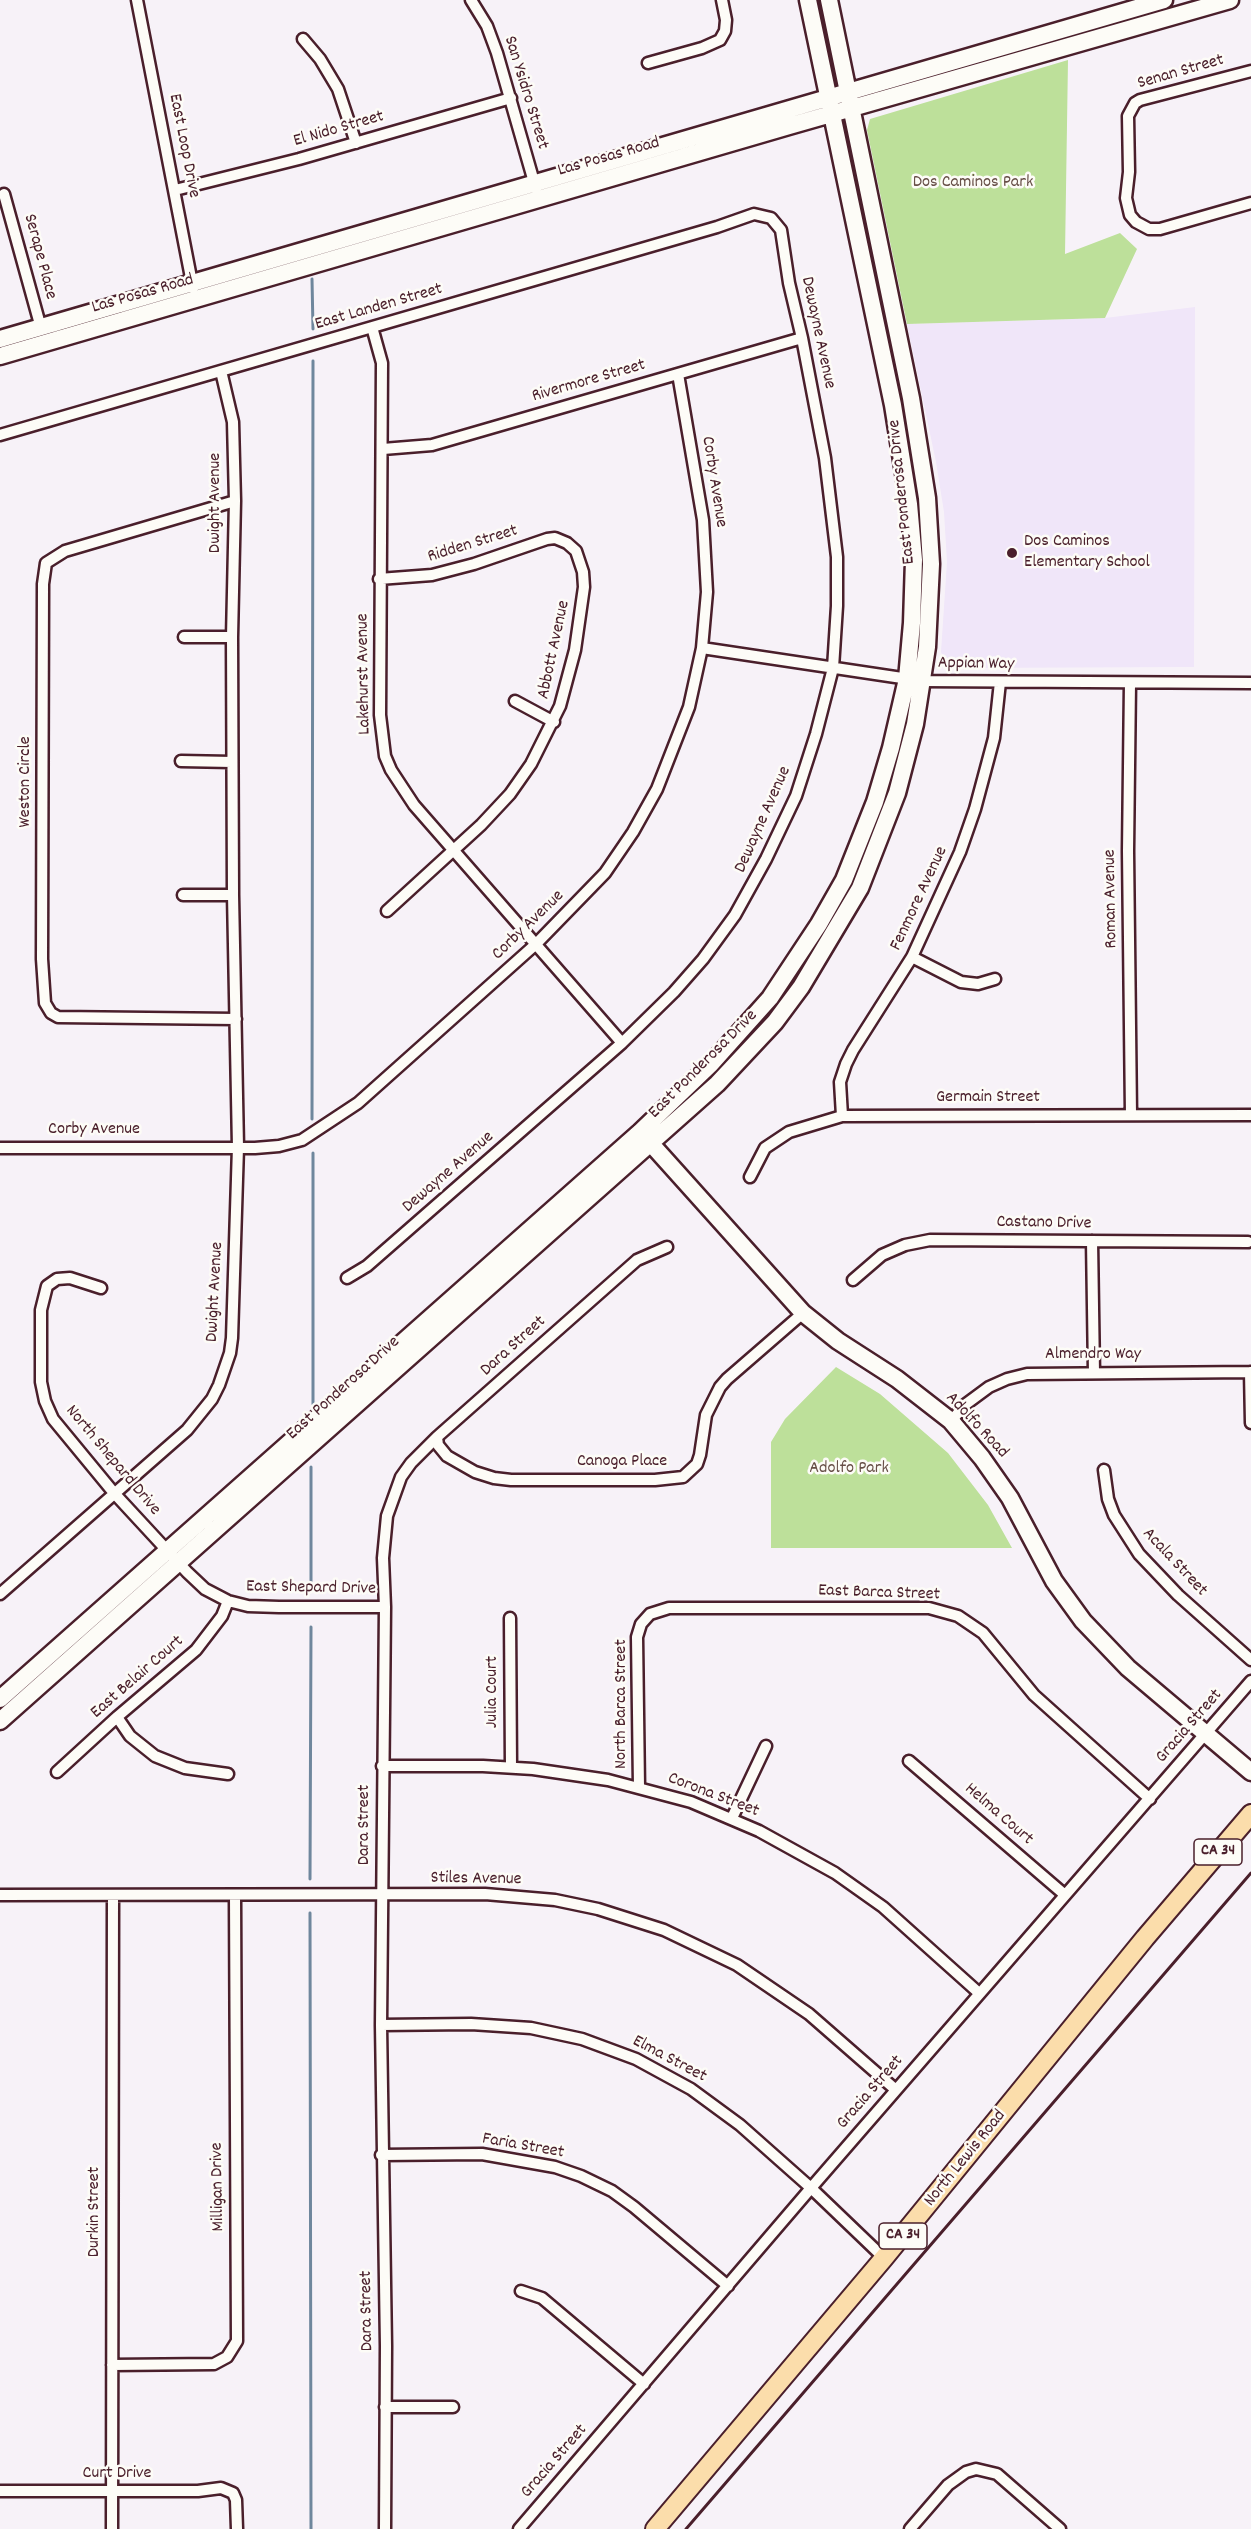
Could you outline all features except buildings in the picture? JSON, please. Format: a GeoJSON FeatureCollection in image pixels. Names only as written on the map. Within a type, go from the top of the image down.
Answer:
{"type":"FeatureCollection","features":[{"type":"Feature","properties":{"kind":"main road","name":"East Ponderosa Drive"},"geometry":{"type":"LineString","coordinates":[[808,0],[893,405],[908,495],[914,588],[914,680]]}},
{"type":"Feature","properties":{"kind":"main road","name":"East Ponderosa Drive"},"geometry":{"type":"LineString","coordinates":[[0,1700],[172,1557],[646,1138],[770,998],[823,917],[844,880],[875,802],[891,748],[927,647],[931,585],[927,498],[911,398],[829,0]]}},
{"type":"Feature","properties":{"kind":"main road","name":"Las Posas Road"},"geometry":{"type":"LineString","coordinates":[[0,356],[195,300],[847,92],[1164,0]]}},
{"type":"Feature","properties":{"kind":"main road","name":"Las Posas Road"},"geometry":{"type":"LineString","coordinates":[[0,339],[192,282],[536,190],[831,115],[1230,0]]}},
{"type":"Feature","properties":{"kind":"main road"},"geometry":{"type":"LineString","coordinates":[[996,67],[1011,55],[1095,31],[1096,20]]}},
{"type":"Feature","properties":{"kind":"main road","name":"Adolfo Road"},"geometry":{"type":"LineString","coordinates":[[646,1138],[803,1313],[838,1341],[897,1379],[951,1421],[982,1458],[1010,1498],[1054,1581],[1083,1621],[1128,1668],[1251,1772]]}},
{"type":"Feature","properties":{"kind":"main road","name":"East Ponderosa Drive"},"geometry":{"type":"LineString","coordinates":[[0,1721],[172,1557]]}},
{"type":"Feature","properties":{"kind":"main road","name":"North Lewis Road"},"geometry":{"type":"LineString","coordinates":[[655,2529],[884,2258],[1145,1938],[1251,1814]]}},
{"type":"Feature","properties":{"kind":"street","name":"East Loop Drive"},"geometry":{"type":"LineString","coordinates":[[137,0],[195,300]]}},
{"type":"Feature","properties":{"kind":"street","name":"San Ysidro Street"},"geometry":{"type":"LineString","coordinates":[[471,0],[492,39],[536,190]]}},
{"type":"Feature","properties":{"kind":"street"},"geometry":{"type":"LineString","coordinates":[[648,63],[702,48],[720,40],[725,31],[726,20],[722,0]]}},
{"type":"Feature","properties":{"kind":"street"},"geometry":{"type":"LineString","coordinates":[[303,39],[320,59],[338,89],[356,143]]}},
{"type":"Feature","properties":{"kind":"street","name":"Senan Street"},"geometry":{"type":"LineString","coordinates":[[1251,71],[1135,103],[1128,116],[1129,172],[1126,198],[1130,215],[1136,222],[1149,229],[1160,229],[1251,202]]}},
{"type":"Feature","properties":{"kind":"street","name":"El Nido Street"},"geometry":{"type":"LineString","coordinates":[[175,190],[356,143],[510,98]]}},
{"type":"Feature","properties":{"kind":"street","name":"Serape Place"},"geometry":{"type":"LineString","coordinates":[[4,194],[41,328]]}},
{"type":"Feature","properties":{"kind":"street","name":"East Landen Street"},"geometry":{"type":"LineString","coordinates":[[0,435],[754,214],[767,216]]}},
{"type":"Feature","properties":{"kind":"street","name":"Dewayne Avenue"},"geometry":{"type":"LineString","coordinates":[[347,1278],[367,1266],[622,1043],[674,992],[703,959],[749,891],[796,796],[816,734],[832,668],[837,581],[835,526],[825,458],[789,283],[784,239],[777,224],[767,216]]}},
{"type":"Feature","properties":{"kind":"street","name":"Lakehurst Avenue"},"geometry":{"type":"LineString","coordinates":[[372,327],[382,363],[380,715],[386,756],[400,786],[622,1043]]}},
{"type":"Feature","properties":{"kind":"street","name":"Rivermore Street"},"geometry":{"type":"LineString","coordinates":[[383,449],[432,445],[802,338]]}},
{"type":"Feature","properties":{"kind":"street","name":"Dwight Avenue"},"geometry":{"type":"LineString","coordinates":[[0,1594],[200,1416],[212,1399],[226,1368],[232,1338],[238,1147],[232,895],[232,637],[235,501],[233,422],[221,371]]}},
{"type":"Feature","properties":{"kind":"street","name":"Corby Avenue"},"geometry":{"type":"LineString","coordinates":[[0,1148],[279,1146],[302,1140],[341,1116],[536,944],[605,873],[657,789],[689,707],[702,648],[707,592],[703,520],[678,374]]}},
{"type":"Feature","properties":{"kind":"street","name":"Weston Circle"},"geometry":{"type":"LineString","coordinates":[[235,501],[65,551],[46,563],[43,584],[42,959],[45,1003],[51,1013],[58,1017],[236,1019]]}},
{"type":"Feature","properties":{"kind":"street","name":"Ridden Street"},"geometry":{"type":"LineString","coordinates":[[380,579],[432,575],[474,564],[547,538],[563,540],[573,547]]}},
{"type":"Feature","properties":{"kind":"street","name":"Abbott Avenue"},"geometry":{"type":"LineString","coordinates":[[387,911],[481,825],[510,794],[531,764],[554,722],[570,674],[580,621],[583,572],[580,558],[573,547]]}},
{"type":"Feature","properties":{"kind":"street"},"geometry":{"type":"LineString","coordinates":[[184,637],[232,637]]}},
{"type":"Feature","properties":{"kind":"street","name":"Appian Way"},"geometry":{"type":"LineString","coordinates":[[702,648],[914,680],[1251,683]]}},
{"type":"Feature","properties":{"kind":"street","name":"Fenmore Avenue"},"geometry":{"type":"LineString","coordinates":[[842,1116],[840,1082],[846,1064],[912,957],[938,904],[975,809],[994,738],[1000,682]]}},
{"type":"Feature","properties":{"kind":"street","name":"Roman Avenue"},"geometry":{"type":"LineString","coordinates":[[1130,683],[1128,851],[1131,1115]]}},
{"type":"Feature","properties":{"kind":"street"},"geometry":{"type":"LineString","coordinates":[[515,701],[554,722]]}},
{"type":"Feature","properties":{"kind":"street"},"geometry":{"type":"LineString","coordinates":[[182,761],[232,762]]}},
{"type":"Feature","properties":{"kind":"street"},"geometry":{"type":"LineString","coordinates":[[183,895],[232,895]]}},
{"type":"Feature","properties":{"kind":"street"},"geometry":{"type":"LineString","coordinates":[[912,957],[961,982],[978,984],[995,979]]}},
{"type":"Feature","properties":{"kind":"street","name":"Germain Street"},"geometry":{"type":"LineString","coordinates":[[750,1177],[765,1148],[781,1137],[813,1123],[842,1116],[1251,1115]]}},
{"type":"Feature","properties":{"kind":"street","name":"Castano Drive"},"geometry":{"type":"LineString","coordinates":[[853,1280],[882,1255],[905,1245],[930,1239],[1248,1242]]}},
{"type":"Feature","properties":{"kind":"street"},"geometry":{"type":"LineString","coordinates":[[1092,1241],[1094,1373]]}},
{"type":"Feature","properties":{"kind":"street","name":"Dara Street"},"geometry":{"type":"LineString","coordinates":[[385,2529],[381,2025],[385,1607],[383,1540],[387,1516],[401,1477],[411,1463],[437,1437],[637,1260],[667,1247]]}},
{"type":"Feature","properties":{"kind":"street","name":"North Shepard Drive"},"geometry":{"type":"LineString","coordinates":[[101,1288],[70,1278],[57,1279],[46,1286],[41,1310],[41,1382],[45,1401],[53,1419],[114,1493],[172,1557]]}},
{"type":"Feature","properties":{"kind":"street","name":"Canoga Place"},"geometry":{"type":"LineString","coordinates":[[437,1437],[438,1445],[447,1456],[475,1472],[494,1478],[656,1480],[683,1477],[697,1464],[706,1415],[720,1387],[803,1313]]}},
{"type":"Feature","properties":{"kind":"street"},"geometry":{"type":"LineString","coordinates":[[1251,1372],[1251,1423]]}},
{"type":"Feature","properties":{"kind":"street","name":"Almendro Way"},"geometry":{"type":"LineString","coordinates":[[951,1421],[978,1394],[1007,1379],[1040,1373],[1251,1372]]}},
{"type":"Feature","properties":{"kind":"street","name":"Acala Street"},"geometry":{"type":"LineString","coordinates":[[1104,1470],[1108,1499],[1114,1515],[1139,1554],[1178,1595],[1251,1660]]}},
{"type":"Feature","properties":{"kind":"street","name":"East Shepard Drive"},"geometry":{"type":"LineString","coordinates":[[172,1557],[205,1589],[228,1601],[248,1606],[385,1607]]}},
{"type":"Feature","properties":{"kind":"street","name":"East Belair Court"},"geometry":{"type":"LineString","coordinates":[[57,1772],[196,1650],[216,1624],[228,1601]]}},
{"type":"Feature","properties":{"kind":"street","name":"East Barca Street"},"geometry":{"type":"LineString","coordinates":[[643,1621],[650,1614],[669,1608],[929,1608],[948,1613],[967,1621],[983,1633],[1034,1695],[1150,1799]]}},
{"type":"Feature","properties":{"kind":"street","name":"Julia Court"},"geometry":{"type":"LineString","coordinates":[[510,1618],[511,1767]]}},
{"type":"Feature","properties":{"kind":"street","name":"North Barca Street"},"geometry":{"type":"LineString","coordinates":[[639,1787],[637,1637],[643,1621]]}},
{"type":"Feature","properties":{"kind":"street","name":"Gracia Street"},"geometry":{"type":"LineString","coordinates":[[519,2529],[979,1993],[1251,1681]]}},
{"type":"Feature","properties":{"kind":"street"},"geometry":{"type":"LineString","coordinates":[[117,1717],[130,1736],[155,1756],[185,1768],[228,1774]]}},
{"type":"Feature","properties":{"kind":"street"},"geometry":{"type":"LineString","coordinates":[[732,1818],[766,1746]]}},
{"type":"Feature","properties":{"kind":"street","name":"Helma Court"},"geometry":{"type":"LineString","coordinates":[[909,1761],[1065,1895]]}},
{"type":"Feature","properties":{"kind":"street","name":"Corona Street"},"geometry":{"type":"LineString","coordinates":[[382,1766],[511,1767],[582,1775],[639,1787],[691,1802],[732,1818],[817,1863],[883,1907],[979,1993]]}},
{"type":"Feature","properties":{"kind":"street","name":"Stiles Avenue"},"geometry":{"type":"LineString","coordinates":[[0,1895],[485,1894],[535,1898],[598,1909],[664,1930],[701,1946],[774,1989],[809,2014],[896,2090]]}},
{"type":"Feature","properties":{"kind":"street","name":"Durkin Street"},"geometry":{"type":"LineString","coordinates":[[112,2529],[113,1895]]}},
{"type":"Feature","properties":{"kind":"street","name":"Milligan Drive"},"geometry":{"type":"LineString","coordinates":[[112,2366],[214,2364],[227,2357],[237,2341],[235,1896]]}},
{"type":"Feature","properties":{"kind":"street","name":"Elma Street"},"geometry":{"type":"LineString","coordinates":[[381,2025],[508,2025],[557,2033],[604,2046],[656,2068],[692,2088],[740,2125],[811,2188],[884,2258]]}},
{"type":"Feature","properties":{"kind":"street","name":"Faria Street"},"geometry":{"type":"LineString","coordinates":[[381,2155],[482,2154],[555,2167],[581,2176],[612,2192],[634,2207],[728,2286]]}},
{"type":"Feature","properties":{"kind":"street"},"geometry":{"type":"LineString","coordinates":[[521,2291],[542,2298],[644,2384]]}},
{"type":"Feature","properties":{"kind":"street"},"geometry":{"type":"LineString","coordinates":[[385,2407],[453,2407]]}},
{"type":"Feature","properties":{"kind":"street"},"geometry":{"type":"LineString","coordinates":[[910,2529],[948,2485],[966,2472],[976,2469],[998,2474],[1060,2529]]}},
{"type":"Feature","properties":{"kind":"street","name":"Curt Drive"},"geometry":{"type":"LineString","coordinates":[[0,2491],[198,2491],[220,2488],[232,2493],[237,2509],[237,2529]]}},
{"type":"Feature","properties":{"kind":"shaded area"},"geometry":{"type":"Polygon","coordinates":[[[1195,307],[1194,667],[955,668],[946,664],[941,652],[947,562],[944,512],[936,462],[907,324],[1105,318],[1195,307]]]}},
{"type":"Feature","properties":{"kind":"green space","name":"Dos Caminos Park"},"geometry":{"type":"Polygon","coordinates":[[[1068,60],[1065,254],[1120,233],[1137,249],[1105,318],[907,324],[867,130],[870,119],[1068,60]]]}},
{"type":"Feature","properties":{"kind":"green space","name":"Adolfo Park"},"geometry":{"type":"Polygon","coordinates":[[[836,1367],[880,1394],[948,1453],[988,1505],[1012,1548],[771,1548],[771,1442],[785,1419],[836,1367]]]}},
{"type":"Feature","properties":{"kind":"waterway"},"geometry":{"type":"LineString","coordinates":[[312,279],[313,329]]}},
{"type":"Feature","properties":{"kind":"waterway"},"geometry":{"type":"LineString","coordinates":[[312,1119],[313,361]]}},
{"type":"Feature","properties":{"kind":"waterway"},"geometry":{"type":"LineString","coordinates":[[313,1153],[313,1404]]}},
{"type":"Feature","properties":{"kind":"waterway"},"geometry":{"type":"LineString","coordinates":[[311,1467],[311,1590]]}},
{"type":"Feature","properties":{"kind":"waterway"},"geometry":{"type":"LineString","coordinates":[[310,1879],[311,1627]]}},
{"type":"Feature","properties":{"kind":"waterway"},"geometry":{"type":"LineString","coordinates":[[310,1913],[311,2529]]}},
{"type":"Feature","properties":{"kind":"railway"},"geometry":{"type":"LineString","coordinates":[[686,2529],[1251,1873]]}},
{"type":"Feature","properties":{"kind":"place","name":"Dos Caminos Elementary School"},"geometry":{"type":"Point","coordinates":[1012,553]}}]}
